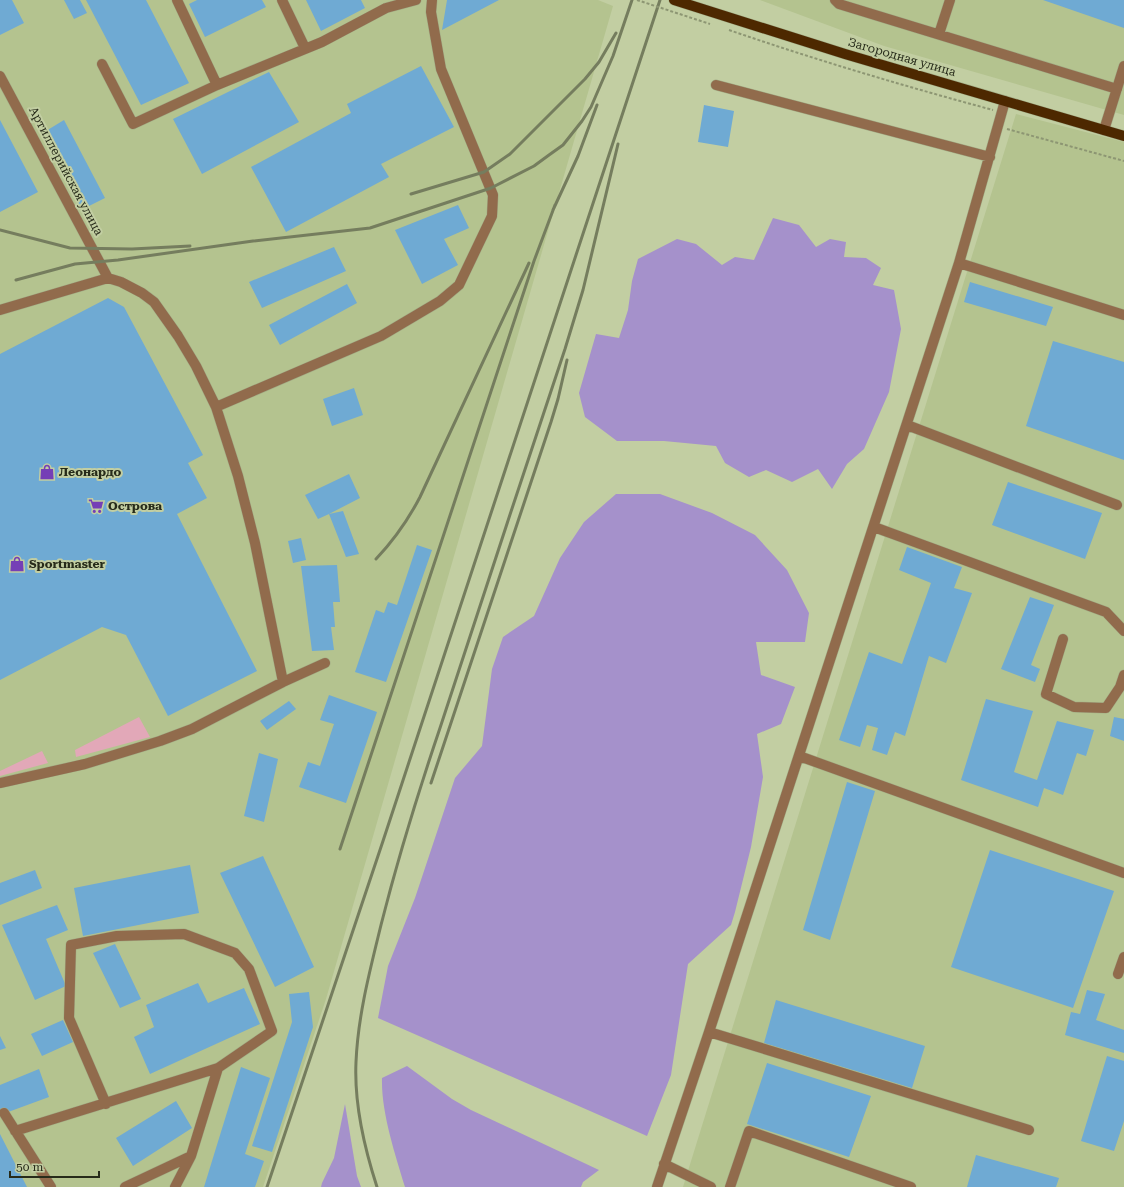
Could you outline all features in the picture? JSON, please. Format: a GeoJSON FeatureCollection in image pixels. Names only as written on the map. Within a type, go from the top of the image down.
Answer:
{"type":"FeatureCollection","features":[{"type":"Feature","properties":{"kind":"main road","name":"Загородная улица"},"geometry":{"type":"LineString","coordinates":[[674,0],[853,57],[1124,136]]}},
{"type":"Feature","properties":{"kind":"street"},"geometry":{"type":"LineString","coordinates":[[177,0],[217,84]]}},
{"type":"Feature","properties":{"kind":"street"},"geometry":{"type":"LineString","coordinates":[[282,0],[305,48]]}},
{"type":"Feature","properties":{"kind":"street"},"geometry":{"type":"LineString","coordinates":[[102,64],[133,124],[217,84],[329,38],[386,8],[416,0]]}},
{"type":"Feature","properties":{"kind":"street"},"geometry":{"type":"LineString","coordinates":[[216,407],[381,336],[440,301],[459,285],[492,216],[493,195],[441,69],[431,12],[432,0]]}},
{"type":"Feature","properties":{"kind":"street"},"geometry":{"type":"LineString","coordinates":[[939,34],[950,0]]}},
{"type":"Feature","properties":{"kind":"street"},"geometry":{"type":"LineString","coordinates":[[841,2],[1117,89]]}},
{"type":"Feature","properties":{"kind":"street"},"geometry":{"type":"LineString","coordinates":[[1104,130],[1124,66]]}},
{"type":"Feature","properties":{"kind":"street","name":"Артиллерийская улица"},"geometry":{"type":"LineString","coordinates":[[0,76],[108,278]]}},
{"type":"Feature","properties":{"kind":"street"},"geometry":{"type":"LineString","coordinates":[[716,85],[990,157]]}},
{"type":"Feature","properties":{"kind":"street"},"geometry":{"type":"LineString","coordinates":[[657,1187],[709,1032],[959,263],[1005,101]]}},
{"type":"Feature","properties":{"kind":"street"},"geometry":{"type":"LineString","coordinates":[[959,263],[1124,315]]}},
{"type":"Feature","properties":{"kind":"street"},"geometry":{"type":"LineString","coordinates":[[0,310],[108,278],[122,282],[142,293],[154,302],[178,336],[196,366],[216,407],[238,476],[251,528],[283,682]]}},
{"type":"Feature","properties":{"kind":"street"},"geometry":{"type":"LineString","coordinates":[[907,425],[1117,505]]}},
{"type":"Feature","properties":{"kind":"street"},"geometry":{"type":"LineString","coordinates":[[874,527],[1106,612],[1124,631]]}},
{"type":"Feature","properties":{"kind":"street"},"geometry":{"type":"LineString","coordinates":[[1063,639],[1046,694],[1074,707],[1106,708],[1120,687],[1124,675]]}},
{"type":"Feature","properties":{"kind":"street"},"geometry":{"type":"LineString","coordinates":[[0,783],[85,764],[160,741],[192,729],[283,682],[325,663]]}},
{"type":"Feature","properties":{"kind":"street"},"geometry":{"type":"LineString","coordinates":[[799,756],[1124,873]]}},
{"type":"Feature","properties":{"kind":"street"},"geometry":{"type":"LineString","coordinates":[[15,1131],[106,1104],[218,1068],[272,1031],[249,969],[235,953],[184,934],[117,936],[71,945],[69,1018],[106,1104]]}},
{"type":"Feature","properties":{"kind":"street"},"geometry":{"type":"LineString","coordinates":[[1118,974],[1124,957]]}},
{"type":"Feature","properties":{"kind":"street"},"geometry":{"type":"LineString","coordinates":[[709,1032],[1030,1130]]}},
{"type":"Feature","properties":{"kind":"street"},"geometry":{"type":"LineString","coordinates":[[175,1187],[191,1156],[218,1068]]}},
{"type":"Feature","properties":{"kind":"street"},"geometry":{"type":"LineString","coordinates":[[4,1114],[51,1187]]}},
{"type":"Feature","properties":{"kind":"street"},"geometry":{"type":"LineString","coordinates":[[730,1187],[750,1131],[912,1187]]}},
{"type":"Feature","properties":{"kind":"street"},"geometry":{"type":"LineString","coordinates":[[125,1187],[191,1156]]}},
{"type":"Feature","properties":{"kind":"street"},"geometry":{"type":"LineString","coordinates":[[664,1164],[711,1187]]}},
{"type":"Feature","properties":{"kind":"path"},"geometry":{"type":"LineString","coordinates":[[637,0],[710,24]]}},
{"type":"Feature","properties":{"kind":"path"},"geometry":{"type":"LineString","coordinates":[[725,29],[939,96],[1001,112]]}},
{"type":"Feature","properties":{"kind":"path"},"geometry":{"type":"LineString","coordinates":[[998,126],[1124,161]]}},
{"type":"Feature","properties":{"kind":"shaded area"},"geometry":{"type":"Polygon","coordinates":[[[0,0],[598,0],[613,6],[326,999],[263,1187],[0,1187],[0,0]]]}},
{"type":"Feature","properties":{"kind":"shaded area"},"geometry":{"type":"Polygon","coordinates":[[[760,0],[1124,0],[1124,115],[884,46],[760,0]]]}},
{"type":"Feature","properties":{"kind":"shaded area"},"geometry":{"type":"Polygon","coordinates":[[[1016,114],[1124,142],[1124,1187],[683,1187],[1016,114]]]}},
{"type":"Feature","properties":{"kind":"shaded area"},"geometry":{"type":"Polygon","coordinates":[[[773,218],[799,225],[816,247],[830,239],[846,242],[844,257],[866,258],[881,268],[873,285],[894,290],[901,329],[889,392],[864,449],[847,464],[832,489],[818,469],[792,482],[766,470],[749,477],[725,463],[716,446],[664,441],[617,441],[585,417],[579,393],[596,334],[619,338],[628,310],[632,281],[638,259],[677,239],[696,244],[722,265],[735,257],[754,260],[773,218]]]}},
{"type":"Feature","properties":{"kind":"shaded area"},"geometry":{"type":"Polygon","coordinates":[[[616,494],[660,494],[712,513],[755,535],[787,570],[809,613],[805,642],[756,642],[761,675],[795,687],[781,724],[757,734],[763,777],[751,847],[735,912],[731,925],[688,964],[671,1075],[647,1136],[378,1018],[388,966],[415,898],[455,778],[482,746],[492,669],[503,637],[534,616],[560,558],[584,522],[616,494]]]}},
{"type":"Feature","properties":{"kind":"shaded area"},"geometry":{"type":"Polygon","coordinates":[[[139,717],[150,737],[76,757],[75,750],[139,717]]]}},
{"type":"Feature","properties":{"kind":"shaded area"},"geometry":{"type":"Polygon","coordinates":[[[42,751],[48,763],[0,776],[0,771],[42,751]]]}},
{"type":"Feature","properties":{"kind":"shaded area"},"geometry":{"type":"Polygon","coordinates":[[[407,1066],[452,1099],[471,1110],[599,1170],[583,1182],[581,1187],[405,1187],[386,1119],[382,1091],[382,1078],[407,1066]]]}},
{"type":"Feature","properties":{"kind":"shaded area"},"geometry":{"type":"Polygon","coordinates":[[[345,1104],[357,1176],[361,1187],[321,1187],[334,1158],[345,1104]]]}},
{"type":"Feature","properties":{"kind":"building"},"geometry":{"type":"Polygon","coordinates":[[[0,0],[12,0],[24,23],[0,35],[0,0]]]}},
{"type":"Feature","properties":{"kind":"building"},"geometry":{"type":"Polygon","coordinates":[[[64,0],[80,0],[87,13],[74,19],[64,0]]]}},
{"type":"Feature","properties":{"kind":"building"},"geometry":{"type":"Polygon","coordinates":[[[86,0],[146,0],[189,83],[141,105],[86,0]]]}},
{"type":"Feature","properties":{"kind":"building"},"geometry":{"type":"Polygon","coordinates":[[[197,0],[262,0],[266,7],[205,37],[189,4],[197,0]]]}},
{"type":"Feature","properties":{"kind":"building"},"geometry":{"type":"Polygon","coordinates":[[[306,0],[361,0],[365,8],[321,31],[306,0]]]}},
{"type":"Feature","properties":{"kind":"building"},"geometry":{"type":"Polygon","coordinates":[[[447,0],[499,0],[442,30],[447,0]]]}},
{"type":"Feature","properties":{"kind":"building"},"geometry":{"type":"Polygon","coordinates":[[[1043,0],[1124,0],[1124,28],[1043,0]]]}},
{"type":"Feature","properties":{"kind":"building"},"geometry":{"type":"Polygon","coordinates":[[[421,66],[454,127],[381,164],[389,177],[286,232],[251,167],[351,113],[347,104],[421,66]]]}},
{"type":"Feature","properties":{"kind":"building"},"geometry":{"type":"Polygon","coordinates":[[[269,72],[299,122],[202,174],[173,119],[269,72]]]}},
{"type":"Feature","properties":{"kind":"building"},"geometry":{"type":"Polygon","coordinates":[[[704,105],[734,111],[728,147],[698,142],[704,105]]]}},
{"type":"Feature","properties":{"kind":"building"},"geometry":{"type":"Polygon","coordinates":[[[0,120],[38,192],[0,212],[0,120]]]}},
{"type":"Feature","properties":{"kind":"building"},"geometry":{"type":"Polygon","coordinates":[[[64,120],[105,198],[81,210],[41,134],[64,120]]]}},
{"type":"Feature","properties":{"kind":"building"},"geometry":{"type":"Polygon","coordinates":[[[458,205],[469,228],[444,239],[458,265],[422,284],[395,230],[458,205]]]}},
{"type":"Feature","properties":{"kind":"building"},"geometry":{"type":"Polygon","coordinates":[[[334,247],[346,271],[262,308],[249,282],[334,247]]]}},
{"type":"Feature","properties":{"kind":"building"},"geometry":{"type":"Polygon","coordinates":[[[970,282],[1053,307],[1046,326],[964,302],[970,282]]]}},
{"type":"Feature","properties":{"kind":"building"},"geometry":{"type":"Polygon","coordinates":[[[347,284],[357,303],[280,345],[269,325],[347,284]]]}},
{"type":"Feature","properties":{"kind":"building","name":"Острова"},"geometry":{"type":"Polygon","coordinates":[[[108,298],[124,307],[203,455],[188,463],[207,498],[177,514],[257,671],[168,716],[126,635],[102,627],[0,680],[0,354],[108,298]]]}},
{"type":"Feature","properties":{"kind":"building"},"geometry":{"type":"Polygon","coordinates":[[[1053,341],[1124,362],[1124,460],[1026,426],[1053,341]]]}},
{"type":"Feature","properties":{"kind":"building"},"geometry":{"type":"Polygon","coordinates":[[[354,388],[363,415],[332,426],[323,399],[354,388]]]}},
{"type":"Feature","properties":{"kind":"building"},"geometry":{"type":"Polygon","coordinates":[[[349,474],[360,498],[318,519],[305,495],[349,474]]]}},
{"type":"Feature","properties":{"kind":"building"},"geometry":{"type":"Polygon","coordinates":[[[1008,482],[1102,513],[1085,559],[992,525],[1008,482]]]}},
{"type":"Feature","properties":{"kind":"building"},"geometry":{"type":"Polygon","coordinates":[[[343,511],[359,554],[346,557],[329,514],[343,511]]]}},
{"type":"Feature","properties":{"kind":"building"},"geometry":{"type":"Polygon","coordinates":[[[301,538],[306,560],[293,563],[288,541],[301,538]]]}},
{"type":"Feature","properties":{"kind":"building"},"geometry":{"type":"Polygon","coordinates":[[[417,545],[432,550],[386,682],[355,672],[376,610],[384,613],[388,602],[397,605],[417,545]]]}},
{"type":"Feature","properties":{"kind":"building"},"geometry":{"type":"Polygon","coordinates":[[[907,547],[962,567],[954,588],[972,593],[946,663],[929,656],[905,736],[895,732],[887,755],[872,750],[878,728],[867,725],[860,747],[839,740],[869,652],[902,664],[931,583],[899,570],[907,547]]]}},
{"type":"Feature","properties":{"kind":"building"},"geometry":{"type":"Polygon","coordinates":[[[337,565],[340,602],[333,602],[335,627],[331,627],[334,650],[312,651],[301,566],[337,565]]]}},
{"type":"Feature","properties":{"kind":"building"},"geometry":{"type":"Polygon","coordinates":[[[1030,597],[1054,605],[1031,665],[1040,669],[1035,682],[1001,669],[1030,597]]]}},
{"type":"Feature","properties":{"kind":"building"},"geometry":{"type":"Polygon","coordinates":[[[329,695],[377,712],[346,803],[299,787],[308,762],[320,766],[334,724],[320,720],[329,695]]]}},
{"type":"Feature","properties":{"kind":"building"},"geometry":{"type":"Polygon","coordinates":[[[986,699],[1033,711],[1014,772],[1037,780],[1057,721],[1094,730],[1086,756],[1077,753],[1063,795],[1044,788],[1038,807],[961,780],[986,699]]]}},
{"type":"Feature","properties":{"kind":"building"},"geometry":{"type":"Polygon","coordinates":[[[289,701],[296,709],[267,730],[260,721],[289,701]]]}},
{"type":"Feature","properties":{"kind":"building"},"geometry":{"type":"Polygon","coordinates":[[[1114,717],[1124,719],[1124,741],[1110,736],[1114,717]]]}},
{"type":"Feature","properties":{"kind":"building"},"geometry":{"type":"Polygon","coordinates":[[[259,753],[278,759],[264,822],[244,816],[259,753]]]}},
{"type":"Feature","properties":{"kind":"building"},"geometry":{"type":"Polygon","coordinates":[[[847,782],[875,791],[830,940],[803,930],[847,782]]]}},
{"type":"Feature","properties":{"kind":"building"},"geometry":{"type":"Polygon","coordinates":[[[990,850],[1114,891],[1073,1008],[951,967],[990,850]]]}},
{"type":"Feature","properties":{"kind":"building"},"geometry":{"type":"Polygon","coordinates":[[[263,856],[314,967],[275,987],[220,873],[263,856]]]}},
{"type":"Feature","properties":{"kind":"building"},"geometry":{"type":"Polygon","coordinates":[[[190,865],[199,913],[83,936],[74,888],[190,865]]]}},
{"type":"Feature","properties":{"kind":"building"},"geometry":{"type":"Polygon","coordinates":[[[35,870],[42,888],[0,905],[0,883],[35,870]]]}},
{"type":"Feature","properties":{"kind":"building"},"geometry":{"type":"Polygon","coordinates":[[[57,905],[68,930],[46,939],[66,986],[35,1000],[2,925],[57,905]]]}},
{"type":"Feature","properties":{"kind":"building"},"geometry":{"type":"Polygon","coordinates":[[[115,944],[141,999],[120,1008],[93,953],[115,944]]]}},
{"type":"Feature","properties":{"kind":"building"},"geometry":{"type":"Polygon","coordinates":[[[198,983],[208,1003],[244,988],[260,1024],[150,1074],[134,1037],[154,1027],[146,1005],[198,983]]]}},
{"type":"Feature","properties":{"kind":"building"},"geometry":{"type":"Polygon","coordinates":[[[1087,990],[1105,994],[1096,1020],[1124,1030],[1124,1053],[1065,1035],[1071,1012],[1080,1014],[1087,990]]]}},
{"type":"Feature","properties":{"kind":"building"},"geometry":{"type":"Polygon","coordinates":[[[309,992],[313,1027],[272,1152],[252,1146],[292,1022],[289,994],[309,992]]]}},
{"type":"Feature","properties":{"kind":"building"},"geometry":{"type":"Polygon","coordinates":[[[776,1000],[925,1046],[912,1088],[764,1043],[776,1000]]]}},
{"type":"Feature","properties":{"kind":"building"},"geometry":{"type":"Polygon","coordinates":[[[63,1020],[73,1042],[42,1056],[31,1034],[63,1020]]]}},
{"type":"Feature","properties":{"kind":"building"},"geometry":{"type":"Polygon","coordinates":[[[0,1036],[6,1048],[0,1050],[0,1036]]]}},
{"type":"Feature","properties":{"kind":"building"},"geometry":{"type":"Polygon","coordinates":[[[1107,1056],[1124,1061],[1124,1121],[1114,1151],[1081,1141],[1107,1056]]]}},
{"type":"Feature","properties":{"kind":"building"},"geometry":{"type":"Polygon","coordinates":[[[767,1063],[871,1096],[849,1157],[747,1124],[767,1063]]]}},
{"type":"Feature","properties":{"kind":"building"},"geometry":{"type":"Polygon","coordinates":[[[241,1067],[270,1078],[245,1154],[264,1161],[255,1187],[204,1187],[241,1067]]]}},
{"type":"Feature","properties":{"kind":"building"},"geometry":{"type":"Polygon","coordinates":[[[39,1069],[49,1097],[0,1115],[0,1085],[39,1069]]]}},
{"type":"Feature","properties":{"kind":"building"},"geometry":{"type":"Polygon","coordinates":[[[176,1101],[192,1128],[133,1166],[116,1138],[176,1101]]]}},
{"type":"Feature","properties":{"kind":"building"},"geometry":{"type":"Polygon","coordinates":[[[0,1134],[27,1187],[0,1187],[0,1134]]]}},
{"type":"Feature","properties":{"kind":"building"},"geometry":{"type":"Polygon","coordinates":[[[976,1155],[1059,1178],[1056,1187],[967,1187],[976,1155]]]}},
{"type":"Feature","properties":{"kind":"railway"},"geometry":{"type":"LineString","coordinates":[[16,280],[75,264],[118,260],[253,241],[370,228],[491,188],[534,166],[563,145],[582,121],[591,107],[613,56],[632,0]]}},
{"type":"Feature","properties":{"kind":"railway"},"geometry":{"type":"LineString","coordinates":[[267,1187],[383,841],[660,0]]}},
{"type":"Feature","properties":{"kind":"railway"},"geometry":{"type":"LineString","coordinates":[[411,194],[484,172],[510,154],[585,79],[599,62],[616,33]]}},
{"type":"Feature","properties":{"kind":"railway"},"geometry":{"type":"LineString","coordinates":[[553,210],[578,156],[597,105]]}},
{"type":"Feature","properties":{"kind":"railway"},"geometry":{"type":"LineString","coordinates":[[377,1187],[364,1141],[358,1109],[356,1078],[359,1027],[369,976],[401,850],[416,801],[565,349],[583,290],[618,144]]}},
{"type":"Feature","properties":{"kind":"railway"},"geometry":{"type":"LineString","coordinates":[[340,849],[534,261],[555,205]]}},
{"type":"Feature","properties":{"kind":"railway"},"geometry":{"type":"LineString","coordinates":[[0,230],[70,248],[132,249],[190,246]]}},
{"type":"Feature","properties":{"kind":"railway"},"geometry":{"type":"LineString","coordinates":[[376,559],[400,530],[420,497],[529,263]]}},
{"type":"Feature","properties":{"kind":"railway"},"geometry":{"type":"LineString","coordinates":[[431,783],[551,422],[567,360]]}},
{"type":"Feature","properties":{"kind":"place","name":"Леонардо"},"geometry":{"type":"Point","coordinates":[47,472]}},
{"type":"Feature","properties":{"kind":"place","name":"Острова"},"geometry":{"type":"Point","coordinates":[96,506]}},
{"type":"Feature","properties":{"kind":"place","name":"Sportmaster"},"geometry":{"type":"Point","coordinates":[17,564]}}]}
